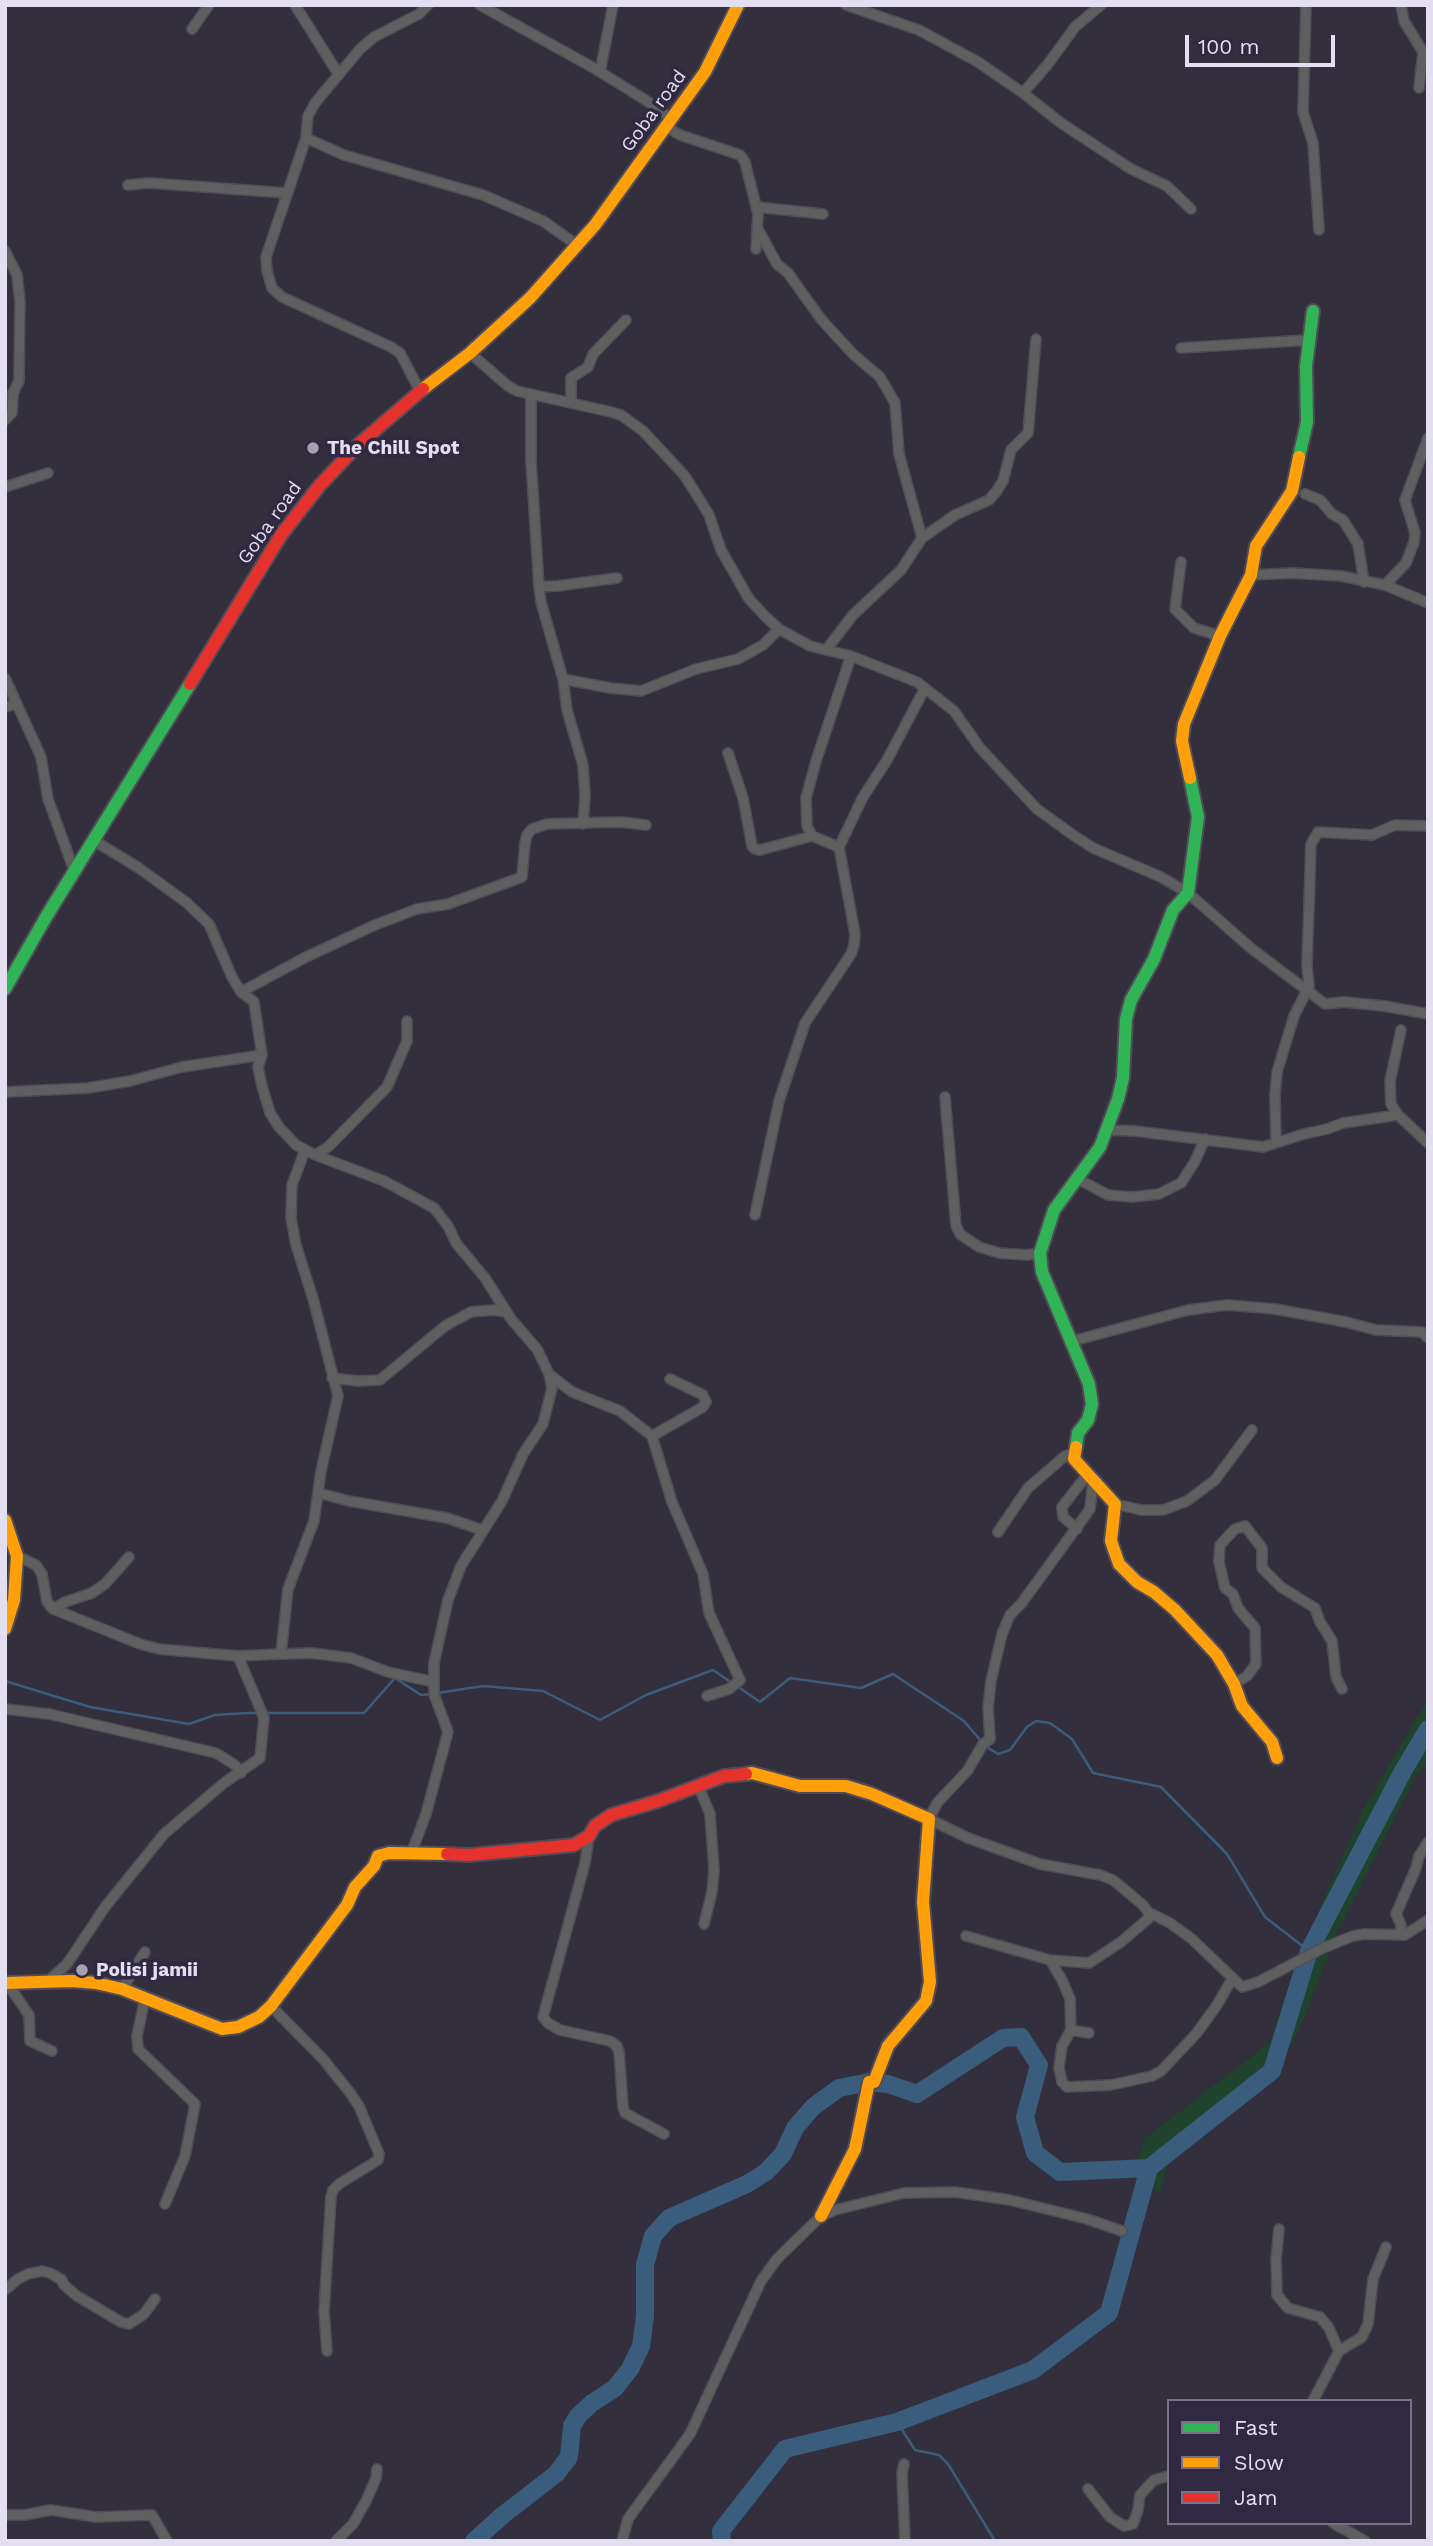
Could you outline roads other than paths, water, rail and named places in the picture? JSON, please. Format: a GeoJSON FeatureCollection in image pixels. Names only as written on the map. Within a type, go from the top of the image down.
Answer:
{"type":"FeatureCollection","features":[{"type":"Feature","properties":{"kind":"street"},"geometry":{"type":"LineString","coordinates":[[192,29],[209,5]]}},
{"type":"Feature","properties":{"kind":"street"},"geometry":{"type":"LineString","coordinates":[[295,5],[339,75]]}},
{"type":"Feature","properties":{"kind":"street"},"geometry":{"type":"LineString","coordinates":[[420,391],[400,354],[357,330],[282,298],[272,288],[266,257],[306,138],[308,116],[316,103],[360,49],[374,37],[419,13],[428,5]]}},
{"type":"Feature","properties":{"kind":"street"},"geometry":{"type":"LineString","coordinates":[[480,5],[648,101],[680,135],[740,155],[745,162],[757,207],[756,249]]}},
{"type":"Feature","properties":{"kind":"street"},"geometry":{"type":"LineString","coordinates":[[600,72],[614,5]]}},
{"type":"Feature","properties":{"kind":"street","name":"Goba road"},"geometry":{"type":"LineString","coordinates":[[5,989],[74,870],[281,535],[320,485],[359,444],[420,391],[470,353],[530,298],[595,225],[705,72],[738,5]]}},
{"type":"Feature","properties":{"kind":"street"},"geometry":{"type":"LineString","coordinates":[[846,5],[919,30],[978,62],[1060,123],[1131,169],[1167,186],[1191,209]]}},
{"type":"Feature","properties":{"kind":"street"},"geometry":{"type":"LineString","coordinates":[[1023,93],[1075,27],[1101,5]]}},
{"type":"Feature","properties":{"kind":"street"},"geometry":{"type":"LineString","coordinates":[[1306,5],[1303,112],[1313,143],[1319,230]]}},
{"type":"Feature","properties":{"kind":"street"},"geometry":{"type":"LineString","coordinates":[[1401,5],[1404,21],[1425,52],[1419,88]]}},
{"type":"Feature","properties":{"kind":"street"},"geometry":{"type":"LineString","coordinates":[[306,138],[344,155],[483,195],[543,220],[577,245]]}},
{"type":"Feature","properties":{"kind":"street"},"geometry":{"type":"LineString","coordinates":[[128,185],[149,183],[287,193]]}},
{"type":"Feature","properties":{"kind":"street"},"geometry":{"type":"LineString","coordinates":[[757,207],[823,214]]}},
{"type":"Feature","properties":{"kind":"street"},"geometry":{"type":"LineString","coordinates":[[757,228],[777,264],[788,273],[813,309],[845,345],[880,377],[895,403],[899,454],[922,538]]}},
{"type":"Feature","properties":{"kind":"street"},"geometry":{"type":"LineString","coordinates":[[5,251],[17,275],[20,301],[19,381],[9,391],[12,413],[5,420]]}},
{"type":"Feature","properties":{"kind":"street"},"geometry":{"type":"LineString","coordinates":[[622,2541],[628,2519],[690,2434],[761,2281],[776,2259],[821,2216],[855,2149],[869,2082],[874,2082],[888,2046],[926,2001],[930,1982],[923,1902],[929,1819],[937,1803],[968,1770],[990,1739],[988,1708],[991,1681],[1002,1634],[1010,1615],[1077,1529],[1092,1504],[1078,1433],[1088,1420],[1092,1404],[1087,1376],[1069,1342],[1042,1272],[1040,1253],[1054,1210],[1100,1147],[1123,1078],[1126,1019],[1131,1000],[1154,959],[1173,910],[1188,893],[1198,817],[1182,741],[1184,724],[1220,636],[1251,575],[1256,546],[1292,491],[1307,422],[1308,340],[1313,311]]}},
{"type":"Feature","properties":{"kind":"street"},"geometry":{"type":"LineString","coordinates":[[571,402],[571,378],[588,367],[593,354],[626,320]]}},
{"type":"Feature","properties":{"kind":"street"},"geometry":{"type":"LineString","coordinates":[[827,650],[853,615],[901,570],[922,538],[955,515],[989,500],[1003,481],[1011,450],[1028,433],[1036,339]]}},
{"type":"Feature","properties":{"kind":"street"},"geometry":{"type":"LineString","coordinates":[[1181,348],[1308,340]]}},
{"type":"Feature","properties":{"kind":"street"},"geometry":{"type":"LineString","coordinates":[[470,353],[508,386],[531,395],[621,415],[643,430],[684,475],[703,504],[721,550],[749,599],[779,629],[810,646],[851,656],[917,682],[954,711],[979,748],[1048,818],[1093,848],[1161,877],[1188,893],[1252,949],[1325,1004],[1352,1003],[1428,1014]]}},
{"type":"Feature","properties":{"kind":"street"},"geometry":{"type":"LineString","coordinates":[[531,395],[531,461],[539,587],[563,679],[567,710],[583,765],[583,824]]}},
{"type":"Feature","properties":{"kind":"street"},"geometry":{"type":"LineString","coordinates":[[1385,585],[1406,564],[1414,542],[1415,533],[1405,500],[1406,492],[1428,438]]}},
{"type":"Feature","properties":{"kind":"street"},"geometry":{"type":"LineString","coordinates":[[5,486],[48,473]]}},
{"type":"Feature","properties":{"kind":"street"},"geometry":{"type":"LineString","coordinates":[[1305,494],[1320,500],[1332,514],[1343,520],[1358,544],[1364,582]]}},
{"type":"Feature","properties":{"kind":"street"},"geometry":{"type":"LineString","coordinates":[[1181,562],[1175,609],[1194,628],[1220,636]]}},
{"type":"Feature","properties":{"kind":"street"},"geometry":{"type":"LineString","coordinates":[[1251,575],[1292,573],[1341,576],[1385,585],[1428,603]]}},
{"type":"Feature","properties":{"kind":"street"},"geometry":{"type":"LineString","coordinates":[[539,587],[617,578]]}},
{"type":"Feature","properties":{"kind":"street"},"geometry":{"type":"LineString","coordinates":[[563,679],[641,691],[696,669],[738,659],[763,645],[779,629]]}},
{"type":"Feature","properties":{"kind":"street"},"geometry":{"type":"LineString","coordinates":[[812,836],[807,826],[806,798],[851,656]]}},
{"type":"Feature","properties":{"kind":"street"},"geometry":{"type":"LineString","coordinates":[[5,678],[41,757],[48,799],[74,870]]}},
{"type":"Feature","properties":{"kind":"street"},"geometry":{"type":"LineString","coordinates":[[755,1215],[779,1101],[805,1023],[855,945],[839,847],[863,797],[887,760],[925,688]]}},
{"type":"Feature","properties":{"kind":"street"},"geometry":{"type":"LineString","coordinates":[[5,707],[17,704]]}},
{"type":"Feature","properties":{"kind":"street"},"geometry":{"type":"LineString","coordinates":[[728,753],[743,798],[752,846],[755,849],[812,836],[839,847]]}},
{"type":"Feature","properties":{"kind":"street"},"geometry":{"type":"LineString","coordinates":[[241,992],[306,957],[375,925],[417,909],[448,904],[522,877],[525,843],[532,829],[547,824],[620,822],[646,825]]}},
{"type":"Feature","properties":{"kind":"street"},"geometry":{"type":"LineString","coordinates":[[1276,1142],[1277,1072],[1293,1016],[1309,986],[1307,965],[1311,844],[1318,832],[1372,835],[1395,825],[1428,826]]}},
{"type":"Feature","properties":{"kind":"street"},"geometry":{"type":"LineString","coordinates":[[93,840],[139,869],[199,912],[209,923],[226,966],[241,992],[254,1002],[262,1055],[258,1067],[270,1113],[279,1127],[296,1145],[305,1150],[384,1181],[434,1208],[476,1270],[485,1278],[507,1312],[537,1349],[549,1374],[552,1388],[543,1424],[523,1454],[502,1501],[461,1566],[448,1600],[434,1663],[434,1694],[448,1732],[426,1814],[411,1854]]}},
{"type":"Feature","properties":{"kind":"street"},"geometry":{"type":"LineString","coordinates":[[315,1155],[328,1147],[387,1087],[407,1041],[407,1021]]}},
{"type":"Feature","properties":{"kind":"street"},"geometry":{"type":"LineString","coordinates":[[1401,1030],[1389,1090],[1391,1104],[1398,1115],[1428,1143]]}},
{"type":"Feature","properties":{"kind":"street"},"geometry":{"type":"LineString","coordinates":[[5,1092],[88,1088],[130,1081],[182,1067],[262,1055]]}},
{"type":"Feature","properties":{"kind":"street"},"geometry":{"type":"LineString","coordinates":[[945,1097],[953,1201],[956,1226],[960,1234],[979,1247],[999,1253],[1040,1253]]}},
{"type":"Feature","properties":{"kind":"street"},"geometry":{"type":"LineString","coordinates":[[1106,1130],[1135,1131],[1263,1147],[1343,1123],[1398,1115]]}},
{"type":"Feature","properties":{"kind":"street"},"geometry":{"type":"LineString","coordinates":[[1078,1179],[1108,1195],[1132,1197],[1159,1194],[1181,1183],[1205,1139]]}},
{"type":"Feature","properties":{"kind":"street"},"geometry":{"type":"LineString","coordinates":[[281,1654],[288,1589],[314,1521],[321,1471],[338,1396],[291,1218],[292,1185],[305,1150]]}},
{"type":"Feature","properties":{"kind":"street"},"geometry":{"type":"LineString","coordinates":[[1069,1342],[1188,1310],[1227,1304],[1346,1322],[1376,1331],[1422,1332],[1428,1338]]}},
{"type":"Feature","properties":{"kind":"street"},"geometry":{"type":"LineString","coordinates":[[332,1378],[380,1380],[445,1325],[471,1312],[507,1312]]}},
{"type":"Feature","properties":{"kind":"street"},"geometry":{"type":"LineString","coordinates":[[549,1374],[572,1392],[620,1411],[652,1436],[672,1502],[703,1574],[709,1613],[740,1680],[729,1689],[707,1696]]}},
{"type":"Feature","properties":{"kind":"street"},"geometry":{"type":"LineString","coordinates":[[652,1436],[703,1407],[706,1402],[703,1395],[670,1379]]}},
{"type":"Feature","properties":{"kind":"street"},"geometry":{"type":"LineString","coordinates":[[998,1532],[1028,1488],[1065,1456],[1083,1469],[1115,1504],[1141,1510],[1163,1510],[1187,1501],[1215,1480],[1252,1430]]}},
{"type":"Feature","properties":{"kind":"street"},"geometry":{"type":"LineString","coordinates":[[1077,1529],[1063,1517],[1062,1507],[1083,1469]]}},
{"type":"Feature","properties":{"kind":"street"},"geometry":{"type":"LineString","coordinates":[[319,1493],[349,1502],[447,1518],[482,1530]]}},
{"type":"Feature","properties":{"kind":"street"},"geometry":{"type":"LineString","coordinates":[[1115,1504],[1112,1547],[1119,1564],[1137,1582],[1175,1610],[1204,1639],[1217,1655],[1242,1706],[1272,1742],[1278,1758]]}},
{"type":"Feature","properties":{"kind":"street"},"geometry":{"type":"LineString","coordinates":[[5,1520],[17,1556],[14,1600],[5,1629]]}},
{"type":"Feature","properties":{"kind":"street"},"geometry":{"type":"LineString","coordinates":[[1234,1685],[1247,1676],[1256,1664],[1255,1628],[1238,1608],[1233,1594],[1225,1588],[1219,1562],[1220,1545],[1235,1529],[1245,1526],[1262,1548],[1262,1569],[1281,1587],[1315,1608],[1332,1641],[1336,1677],[1342,1689]]}},
{"type":"Feature","properties":{"kind":"street"},"geometry":{"type":"LineString","coordinates":[[17,1556],[36,1565],[42,1574],[47,1602],[53,1609],[150,1647],[238,1656],[311,1653],[351,1658],[388,1672],[434,1682]]}},
{"type":"Feature","properties":{"kind":"street"},"geometry":{"type":"LineString","coordinates":[[53,1609],[92,1593],[105,1584],[129,1557]]}},
{"type":"Feature","properties":{"kind":"street"},"geometry":{"type":"LineString","coordinates":[[47,1982],[68,1964],[105,1907],[164,1834],[194,1807],[260,1758],[264,1718],[238,1656]]}},
{"type":"Feature","properties":{"kind":"street"},"geometry":{"type":"LineString","coordinates":[[5,1709],[49,1714],[216,1753],[235,1765],[241,1773]]}},
{"type":"Feature","properties":{"kind":"street"},"geometry":{"type":"LineString","coordinates":[[664,2134],[625,2113],[622,2107],[617,2046],[610,2041],[560,2030],[543,2017],[585,1863],[589,1836],[595,1826],[611,1815],[724,1776],[752,1773],[800,1786],[845,1786],[872,1794],[968,1838],[1040,1864],[1100,1875],[1113,1880],[1136,1898],[1148,1912],[1183,1932],[1242,1987],[1258,1982],[1323,1948],[1353,1936],[1405,1935],[1428,1920]]}},
{"type":"Feature","properties":{"kind":"street"},"geometry":{"type":"LineString","coordinates":[[698,1785],[710,1814],[714,1870],[704,1924]]}},
{"type":"Feature","properties":{"kind":"street"},"geometry":{"type":"LineString","coordinates":[[6,1983],[96,1983],[122,1989],[222,2029],[238,2027],[251,2022],[271,2006],[347,1905],[355,1887],[374,1866],[378,1856],[389,1853],[470,1855],[546,1850],[573,1845],[589,1836]]}},
{"type":"Feature","properties":{"kind":"street"},"geometry":{"type":"LineString","coordinates":[[1400,1935],[1401,1925],[1396,1914],[1419,1856],[1428,1842]]}},
{"type":"Feature","properties":{"kind":"street"},"geometry":{"type":"LineString","coordinates":[[966,1936],[1050,1960],[1089,1963],[1143,1924],[1149,1918],[1148,1912]]}},
{"type":"Feature","properties":{"kind":"street"},"geometry":{"type":"LineString","coordinates":[[122,1989],[145,1952]]}},
{"type":"Feature","properties":{"kind":"street"},"geometry":{"type":"LineString","coordinates":[[1050,1960],[1069,1999],[1071,2030],[1062,2046],[1059,2068],[1062,2082],[1067,2087],[1111,2085],[1152,2076],[1161,2071],[1196,2034],[1232,1979]]}},
{"type":"Feature","properties":{"kind":"street"},"geometry":{"type":"LineString","coordinates":[[6,1983],[29,2015],[30,2041],[52,2051]]}},
{"type":"Feature","properties":{"kind":"street"},"geometry":{"type":"LineString","coordinates":[[145,1998],[137,2036],[138,2049],[195,2104],[185,2156],[165,2204]]}},
{"type":"Feature","properties":{"kind":"street"},"geometry":{"type":"LineString","coordinates":[[271,2006],[323,2059],[351,2094],[359,2106],[379,2154],[377,2160],[339,2184],[331,2197],[324,2311],[327,2351]]}},
{"type":"Feature","properties":{"kind":"street"},"geometry":{"type":"LineString","coordinates":[[1071,2030],[1089,2034]]}},
{"type":"Feature","properties":{"kind":"street"},"geometry":{"type":"LineString","coordinates":[[821,2216],[904,2193],[955,2192],[1001,2198],[1087,2219],[1122,2231]]}},
{"type":"Feature","properties":{"kind":"street"},"geometry":{"type":"LineString","coordinates":[[1279,2229],[1276,2260],[1278,2295],[1288,2308],[1320,2318],[1329,2328],[1339,2351]]}},
{"type":"Feature","properties":{"kind":"street"},"geometry":{"type":"LineString","coordinates":[[1313,2399],[1339,2351],[1362,2337],[1368,2324],[1373,2279],[1386,2247]]}},
{"type":"Feature","properties":{"kind":"street"},"geometry":{"type":"LineString","coordinates":[[5,2290],[28,2274],[50,2273],[62,2280],[77,2296],[128,2324],[144,2314],[155,2299]]}},
{"type":"Feature","properties":{"kind":"street"},"geometry":{"type":"LineString","coordinates":[[904,2464],[902,2473],[905,2541]]}},
{"type":"Feature","properties":{"kind":"street"},"geometry":{"type":"LineString","coordinates":[[336,2541],[353,2524],[366,2501],[377,2469]]}},
{"type":"Feature","properties":{"kind":"street"},"geometry":{"type":"LineString","coordinates":[[1088,2489],[1110,2517],[1124,2526],[1133,2524],[1140,2495],[1154,2480],[1167,2477]]}},
{"type":"Feature","properties":{"kind":"street"},"geometry":{"type":"LineString","coordinates":[[5,2515],[51,2510],[96,2517],[152,2515],[167,2541]]}},
{"type":"Feature","properties":{"kind":"street"},"geometry":{"type":"LineString","coordinates":[[1336,2525],[1364,2541]]}},
{"type":"Feature","properties":{"kind":"waterway"},"geometry":{"type":"LineString","coordinates":[[438,1693],[483,1686],[543,1691],[600,1720],[646,1695],[713,1670],[732,1683]]}},
{"type":"Feature","properties":{"kind":"waterway"},"geometry":{"type":"LineString","coordinates":[[737,1686],[760,1702],[790,1678],[861,1688],[893,1674],[964,1721],[981,1741]]}},
{"type":"Feature","properties":{"kind":"waterway"},"geometry":{"type":"LineString","coordinates":[[5,1681],[90,1707],[189,1724],[215,1715],[364,1713],[395,1678],[421,1695],[431,1694]]}},
{"type":"Feature","properties":{"kind":"waterway"},"geometry":{"type":"LineString","coordinates":[[985,1746],[998,1754],[1010,1750],[1027,1727],[1036,1721],[1050,1723],[1072,1739],[1093,1773],[1161,1787],[1227,1854],[1265,1917],[1309,1951]]}},
{"type":"Feature","properties":{"kind":"waterway"},"geometry":{"type":"LineString","coordinates":[[722,2541],[721,2531],[785,2449],[897,2422],[1033,2370],[1109,2313],[1149,2168],[1272,2071],[1309,1951],[1403,1771],[1428,1729]]}},
{"type":"Feature","properties":{"kind":"waterway"},"geometry":{"type":"LineString","coordinates":[[474,2541],[556,2474],[569,2457],[572,2426],[578,2416],[615,2388],[630,2369],[641,2346],[645,2316],[645,2265],[653,2236],[669,2218],[747,2184],[766,2172],[783,2154],[795,2128],[813,2107],[839,2088],[869,2082],[888,2084],[917,2094],[1003,2038],[1021,2037],[1039,2065],[1025,2117],[1035,2153],[1060,2172],[1149,2168]]}},
{"type":"Feature","properties":{"kind":"waterway"},"geometry":{"type":"LineString","coordinates":[[897,2422],[915,2450],[939,2455],[948,2464],[995,2541]]}},
{"type":"Feature","properties":{"kind":"place","name":"The Chill Spot"},"geometry":{"type":"Point","coordinates":[313,448]}},
{"type":"Feature","properties":{"kind":"place","name":"Polisi jamii"},"geometry":{"type":"Point","coordinates":[82,1970]}}]}
